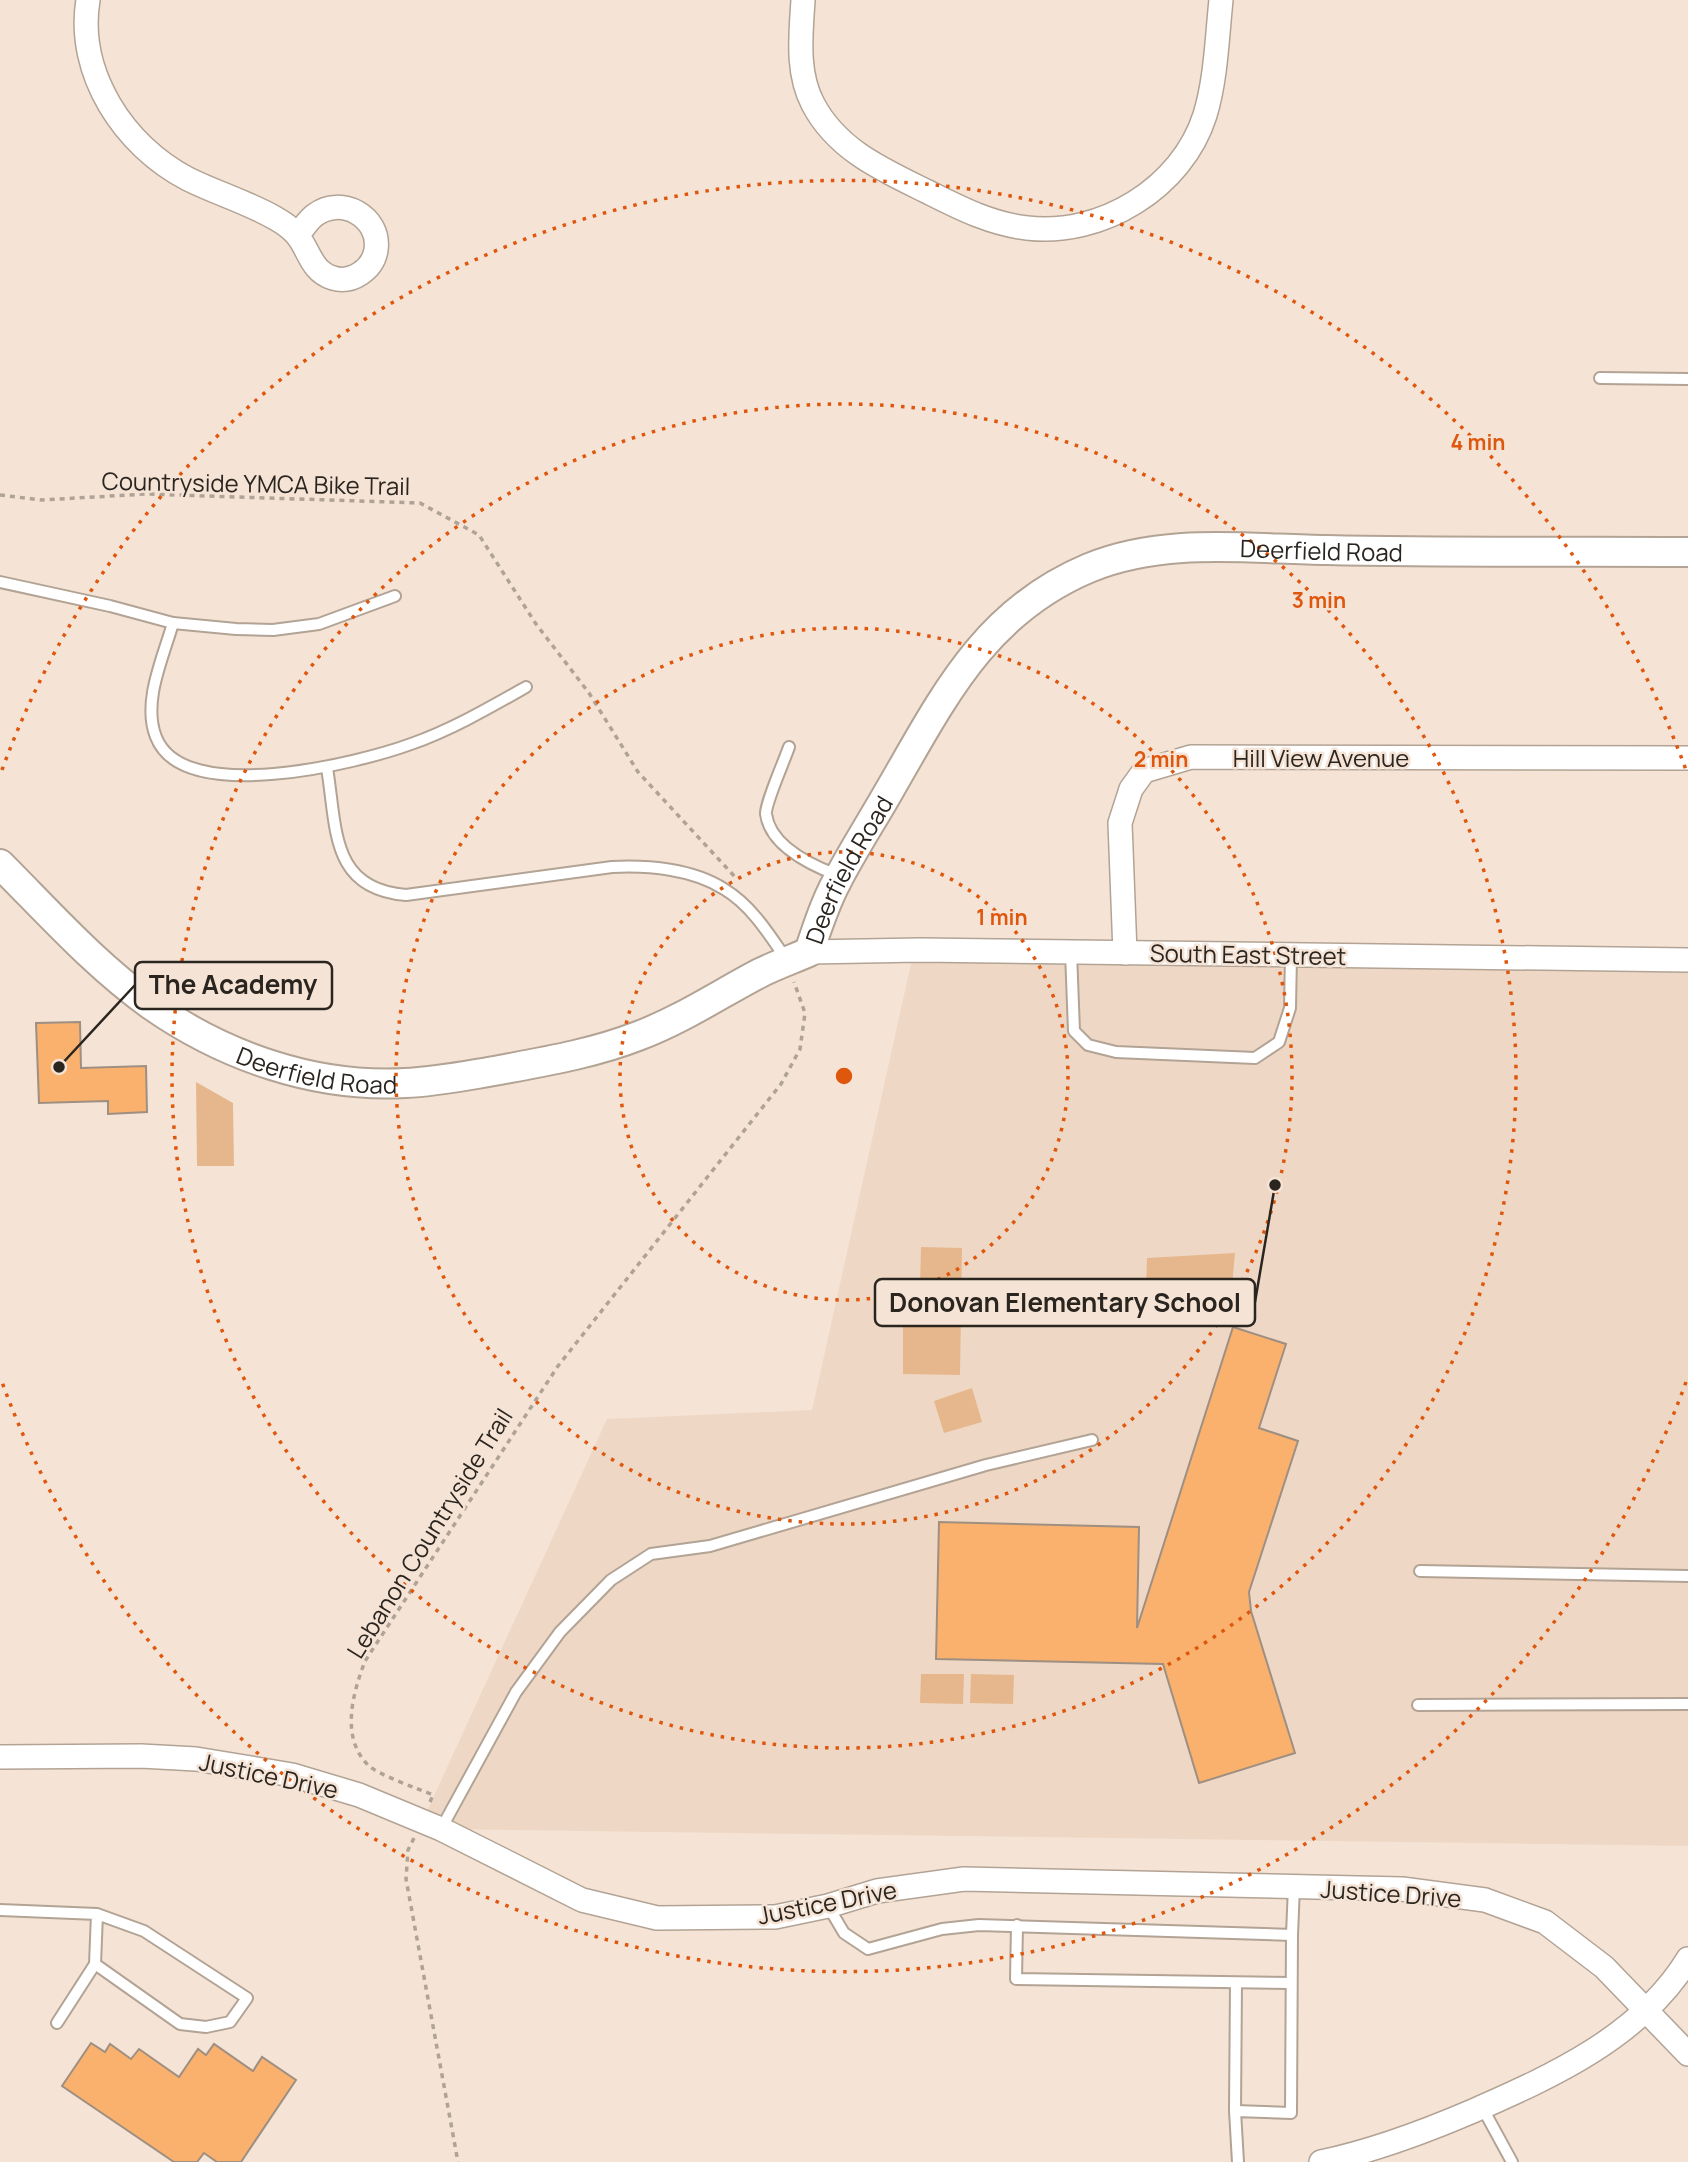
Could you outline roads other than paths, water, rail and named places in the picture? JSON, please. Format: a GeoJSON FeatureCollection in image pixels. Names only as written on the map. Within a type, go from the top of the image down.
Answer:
{"type":"FeatureCollection","features":[{"type":"Feature","properties":{"kind":"street"},"geometry":{"type":"LineString","coordinates":[[88,0],[88,36],[93,64],[108,103],[132,136],[142,147],[176,172],[276,219],[297,235]]}},
{"type":"Feature","properties":{"kind":"street"},"geometry":{"type":"LineString","coordinates":[[803,0],[800,48],[807,89],[818,114],[835,136],[856,154],[962,209],[993,222],[1027,228],[1057,229],[1084,225],[1123,209],[1157,185],[1185,154],[1205,117],[1211,90],[1221,0]]}},
{"type":"Feature","properties":{"kind":"street","name":"Deerfield Road"},"geometry":{"type":"LineString","coordinates":[[3,875],[117,978],[150,1004],[223,1047],[263,1063],[304,1074],[361,1083],[404,1083],[446,1080],[543,1062],[598,1050],[638,1036],[677,1019],[798,956],[839,876],[933,715],[980,646],[1009,617],[1031,600],[1091,567],[1131,555],[1186,547],[1340,551],[1688,552]]}},
{"type":"Feature","properties":{"kind":"street","name":"Hill View Avenue"},"geometry":{"type":"LineString","coordinates":[[1125,953],[1120,823],[1131,789],[1144,771],[1191,757],[1688,758]]}},
{"type":"Feature","properties":{"kind":"street","name":"South East Street"},"geometry":{"type":"LineString","coordinates":[[798,956],[920,950],[1688,960]]}},
{"type":"Feature","properties":{"kind":"street","name":"Justice Drive"},"geometry":{"type":"LineString","coordinates":[[0,1757],[141,1756],[224,1762],[292,1775],[359,1795],[431,1825],[582,1900],[657,1918],[775,1917],[828,1906],[877,1891],[964,1879],[1402,1889],[1485,1900],[1545,1922],[1604,1967],[1688,2054]]}},
{"type":"Feature","properties":{"kind":"street"},"geometry":{"type":"LineString","coordinates":[[1321,2162],[1422,2132],[1482,2107],[1570,2064],[1624,2029],[1646,2011],[1666,1990],[1688,1959]]}},
{"type":"Feature","properties":{"kind":"lane"},"geometry":{"type":"LineString","coordinates":[[1600,378],[1688,379]]}},
{"type":"Feature","properties":{"kind":"lane"},"geometry":{"type":"LineString","coordinates":[[0,582],[173,623],[273,630],[319,624],[395,596]]}},
{"type":"Feature","properties":{"kind":"lane"},"geometry":{"type":"LineString","coordinates":[[173,623],[154,690],[151,713],[156,738],[168,757],[191,769],[228,774],[267,774],[327,768],[371,758],[466,720],[526,687]]}},
{"type":"Feature","properties":{"kind":"lane"},"geometry":{"type":"LineString","coordinates":[[789,747],[766,812],[774,835],[808,864],[839,876]]}},
{"type":"Feature","properties":{"kind":"lane"},"geometry":{"type":"LineString","coordinates":[[327,768],[340,848],[351,872],[366,885],[386,894],[406,895],[612,867],[640,866],[702,878],[725,889],[798,956]]}},
{"type":"Feature","properties":{"kind":"lane"},"geometry":{"type":"LineString","coordinates":[[1071,952],[1074,1031],[1088,1045],[1116,1052],[1255,1058],[1279,1042],[1290,1008],[1291,955]]}},
{"type":"Feature","properties":{"kind":"lane"},"geometry":{"type":"LineString","coordinates":[[431,1825],[516,1692],[560,1632],[611,1580],[650,1554],[710,1546],[986,1465],[1092,1440]]}},
{"type":"Feature","properties":{"kind":"lane"},"geometry":{"type":"LineString","coordinates":[[1420,1571],[1688,1576]]}},
{"type":"Feature","properties":{"kind":"lane"},"geometry":{"type":"LineString","coordinates":[[1418,1704],[1688,1704]]}},
{"type":"Feature","properties":{"kind":"lane"},"geometry":{"type":"LineString","coordinates":[[1235,2111],[1291,2112],[1294,1886]]}},
{"type":"Feature","properties":{"kind":"lane"},"geometry":{"type":"LineString","coordinates":[[828,1906],[844,1933],[868,1950],[898,1939],[942,1929],[979,1925],[1292,1935]]}},
{"type":"Feature","properties":{"kind":"lane"},"geometry":{"type":"LineString","coordinates":[[0,1910],[97,1914],[144,1931],[247,1998],[230,2022],[206,2027],[180,2024],[95,1964]]}},
{"type":"Feature","properties":{"kind":"lane"},"geometry":{"type":"LineString","coordinates":[[57,2022],[95,1964],[97,1914]]}},
{"type":"Feature","properties":{"kind":"lane"},"geometry":{"type":"LineString","coordinates":[[1017,1925],[1016,1979],[1291,1983]]}},
{"type":"Feature","properties":{"kind":"lane"},"geometry":{"type":"LineString","coordinates":[[1236,1983],[1235,2111],[1238,2162]]}},
{"type":"Feature","properties":{"kind":"lane"},"geometry":{"type":"LineString","coordinates":[[1482,2107],[1512,2162]]}},
{"type":"Feature","properties":{"kind":"place","name":"The Academy"},"geometry":{"type":"Point","coordinates":[59,1067]}},
{"type":"Feature","properties":{"kind":"place","name":"Donovan Elementary School"},"geometry":{"type":"Point","coordinates":[1275,1185]}}]}
